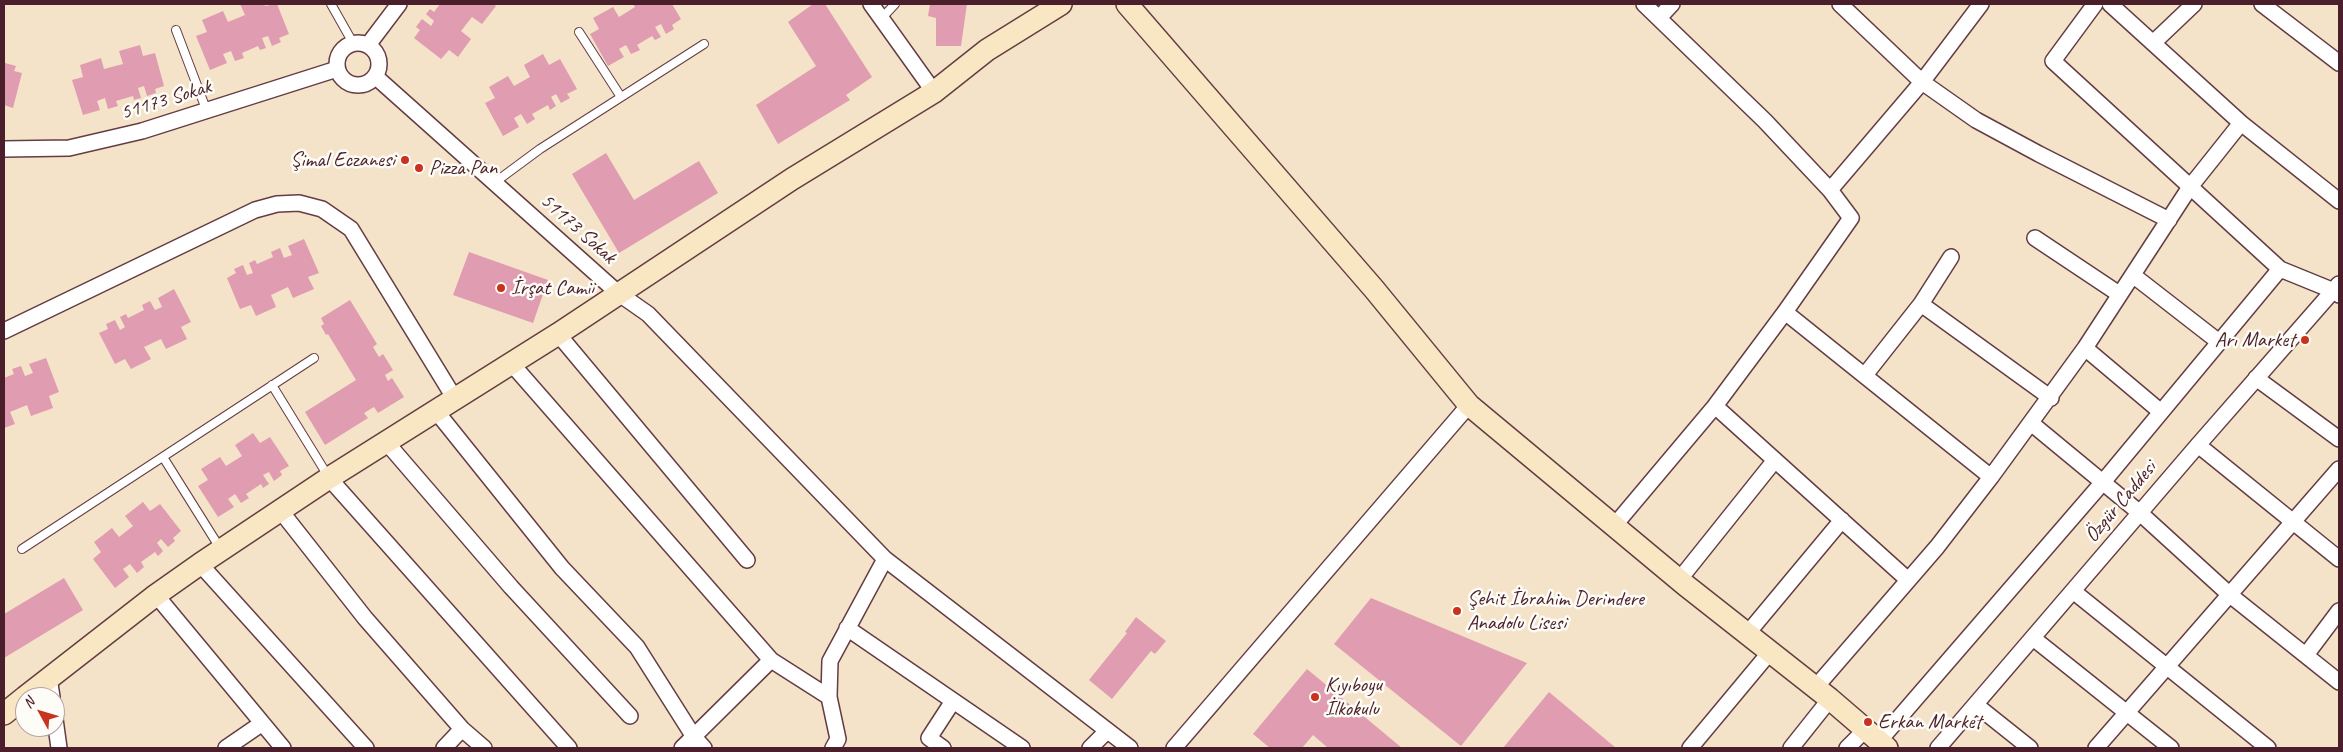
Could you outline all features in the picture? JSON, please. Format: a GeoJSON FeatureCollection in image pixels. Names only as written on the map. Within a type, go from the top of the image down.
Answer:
{"type":"FeatureCollection","features":[{"type":"Feature","properties":{"kind":"main road"},"geometry":{"type":"LineString","coordinates":[[51,687],[156,595],[200,564],[329,478],[558,334],[792,179],[934,92],[986,50],[1061,4]]}},
{"type":"Feature","properties":{"kind":"main road"},"geometry":{"type":"LineString","coordinates":[[1127,4],[1374,289],[1469,405],[1678,580],[1878,739]]}},
{"type":"Feature","properties":{"kind":"main road"},"geometry":{"type":"LineString","coordinates":[[4,714],[15,705]]}},
{"type":"Feature","properties":{"kind":"street"},"geometry":{"type":"LineString","coordinates":[[360,44],[378,55],[380,62],[376,77],[371,82],[356,86],[344,80],[337,69],[338,56],[346,46],[360,44],[399,4]]}},
{"type":"Feature","properties":{"kind":"street"},"geometry":{"type":"LineString","coordinates":[[871,4],[934,92]]}},
{"type":"Feature","properties":{"kind":"street"},"geometry":{"type":"LineString","coordinates":[[1614,526],[1715,406],[1786,312],[1851,218],[1830,190],[1766,120],[1644,4]]}},
{"type":"Feature","properties":{"kind":"street"},"geometry":{"type":"LineString","coordinates":[[1659,18],[1672,4]]}},
{"type":"Feature","properties":{"kind":"street"},"geometry":{"type":"LineString","coordinates":[[1840,4],[1922,82],[1976,120],[2169,220]]}},
{"type":"Feature","properties":{"kind":"street"},"geometry":{"type":"LineString","coordinates":[[1830,190],[1922,82],[1981,4]]}},
{"type":"Feature","properties":{"kind":"street"},"geometry":{"type":"LineString","coordinates":[[2095,4],[2053,61],[2280,269],[2337,290]]}},
{"type":"Feature","properties":{"kind":"street"},"geometry":{"type":"LineString","coordinates":[[2153,43],[2194,4]]}},
{"type":"Feature","properties":{"kind":"street"},"geometry":{"type":"LineString","coordinates":[[2262,4],[2339,63]]}},
{"type":"Feature","properties":{"kind":"street"},"geometry":{"type":"LineString","coordinates":[[2119,7],[2153,43],[2241,123],[2339,201]]}},
{"type":"Feature","properties":{"kind":"street","name":"51173 Sokak"},"geometry":{"type":"LineString","coordinates":[[4,150],[70,148],[142,131],[206,109],[337,69]]}},
{"type":"Feature","properties":{"kind":"street","name":"51173 Sokak"},"geometry":{"type":"LineString","coordinates":[[376,77],[618,294],[648,314],[885,559],[1130,748]]}},
{"type":"Feature","properties":{"kind":"street"},"geometry":{"type":"LineString","coordinates":[[1791,748],[1823,694],[1908,580],[1991,477],[2051,398],[2119,294],[2134,276],[2190,187],[2241,123]]}},
{"type":"Feature","properties":{"kind":"street"},"geometry":{"type":"LineString","coordinates":[[4,331],[255,210],[277,204],[299,203],[322,209],[351,229],[455,399]]}},
{"type":"Feature","properties":{"kind":"street"},"geometry":{"type":"LineString","coordinates":[[2035,238],[2119,294]]}},
{"type":"Feature","properties":{"kind":"street"},"geometry":{"type":"LineString","coordinates":[[1865,376],[1921,304],[1951,257]]}},
{"type":"Feature","properties":{"kind":"street"},"geometry":{"type":"LineString","coordinates":[[1847,748],[1878,739],[2103,482],[2280,269]]}},
{"type":"Feature","properties":{"kind":"street"},"geometry":{"type":"LineString","coordinates":[[2134,276],[2219,342]]}},
{"type":"Feature","properties":{"kind":"street","name":"Özgür Caddesi"},"geometry":{"type":"LineString","coordinates":[[1938,748],[2256,378],[2337,290]]}},
{"type":"Feature","properties":{"kind":"street"},"geometry":{"type":"LineString","coordinates":[[1921,304],[2051,398]]}},
{"type":"Feature","properties":{"kind":"street"},"geometry":{"type":"LineString","coordinates":[[1786,312],[1991,477]]}},
{"type":"Feature","properties":{"kind":"street"},"geometry":{"type":"LineString","coordinates":[[558,334],[747,560]]}},
{"type":"Feature","properties":{"kind":"street"},"geometry":{"type":"LineString","coordinates":[[2085,348],[2162,412]]}},
{"type":"Feature","properties":{"kind":"street"},"geometry":{"type":"LineString","coordinates":[[510,363],[771,660],[829,697]]}},
{"type":"Feature","properties":{"kind":"street"},"geometry":{"type":"LineString","coordinates":[[2256,378],[2339,440]]}},
{"type":"Feature","properties":{"kind":"street"},"geometry":{"type":"LineString","coordinates":[[1174,748],[1469,405]]}},
{"type":"Feature","properties":{"kind":"street"},"geometry":{"type":"LineString","coordinates":[[1715,406],[1908,580]]}},
{"type":"Feature","properties":{"kind":"street"},"geometry":{"type":"LineString","coordinates":[[436,412],[562,568],[637,647],[699,743]]}},
{"type":"Feature","properties":{"kind":"street"},"geometry":{"type":"LineString","coordinates":[[2031,423],[2140,513],[2230,594],[2339,682]]}},
{"type":"Feature","properties":{"kind":"street"},"geometry":{"type":"LineString","coordinates":[[387,443],[511,587],[630,716]]}},
{"type":"Feature","properties":{"kind":"street"},"geometry":{"type":"LineString","coordinates":[[2198,445],[2339,558]]}},
{"type":"Feature","properties":{"kind":"street"},"geometry":{"type":"LineString","coordinates":[[1678,580],[1775,460]]}},
{"type":"Feature","properties":{"kind":"street"},"geometry":{"type":"LineString","coordinates":[[2096,748],[2339,469]]}},
{"type":"Feature","properties":{"kind":"street"},"geometry":{"type":"LineString","coordinates":[[329,478],[569,748]]}},
{"type":"Feature","properties":{"kind":"street"},"geometry":{"type":"LineString","coordinates":[[280,510],[365,618],[462,729],[484,748]]}},
{"type":"Feature","properties":{"kind":"street"},"geometry":{"type":"LineString","coordinates":[[1747,634],[1842,520]]}},
{"type":"Feature","properties":{"kind":"street"},"geometry":{"type":"LineString","coordinates":[[839,745],[829,697],[830,661],[885,559]]}},
{"type":"Feature","properties":{"kind":"street"},"geometry":{"type":"LineString","coordinates":[[200,564],[366,748]]}},
{"type":"Feature","properties":{"kind":"street"},"geometry":{"type":"LineString","coordinates":[[2073,591],[2268,748]]}},
{"type":"Feature","properties":{"kind":"street"},"geometry":{"type":"LineString","coordinates":[[156,595],[261,724],[283,748]]}},
{"type":"Feature","properties":{"kind":"street"},"geometry":{"type":"LineString","coordinates":[[2306,655],[2339,611]]}},
{"type":"Feature","properties":{"kind":"street"},"geometry":{"type":"LineString","coordinates":[[847,628],[1022,748]]}},
{"type":"Feature","properties":{"kind":"street"},"geometry":{"type":"LineString","coordinates":[[2033,638],[2171,748]]}},
{"type":"Feature","properties":{"kind":"street"},"geometry":{"type":"LineString","coordinates":[[1690,748],[1770,652]]}},
{"type":"Feature","properties":{"kind":"street"},"geometry":{"type":"LineString","coordinates":[[682,748],[699,743],[771,660]]}},
{"type":"Feature","properties":{"kind":"street"},"geometry":{"type":"LineString","coordinates":[[943,748],[929,738],[953,701]]}},
{"type":"Feature","properties":{"kind":"street"},"geometry":{"type":"LineString","coordinates":[[1976,705],[2030,748]]}},
{"type":"Feature","properties":{"kind":"street"},"geometry":{"type":"LineString","coordinates":[[226,748],[261,724]]}},
{"type":"Feature","properties":{"kind":"street"},"geometry":{"type":"LineString","coordinates":[[444,748],[462,729]]}},
{"type":"Feature","properties":{"kind":"street"},"geometry":{"type":"LineString","coordinates":[[1090,748],[1107,731]]}},
{"type":"Feature","properties":{"kind":"lane"},"geometry":{"type":"LineString","coordinates":[[331,4],[360,44]]}},
{"type":"Feature","properties":{"kind":"lane"},"geometry":{"type":"LineString","coordinates":[[881,19],[894,4]]}},
{"type":"Feature","properties":{"kind":"lane"},"geometry":{"type":"LineString","coordinates":[[176,30],[206,109]]}},
{"type":"Feature","properties":{"kind":"lane"},"geometry":{"type":"LineString","coordinates":[[579,32],[621,97]]}},
{"type":"Feature","properties":{"kind":"lane"},"geometry":{"type":"LineString","coordinates":[[494,183],[540,149],[704,44]]}},
{"type":"Feature","properties":{"kind":"lane"},"geometry":{"type":"LineString","coordinates":[[22,549],[314,358]]}},
{"type":"Feature","properties":{"kind":"lane"},"geometry":{"type":"LineString","coordinates":[[272,386],[329,478]]}},
{"type":"Feature","properties":{"kind":"lane"},"geometry":{"type":"LineString","coordinates":[[163,456],[221,550]]}},
{"type":"Feature","properties":{"kind":"building"},"geometry":{"type":"Polygon","coordinates":[[[240,4],[264,4],[265,6],[277,4],[289,34],[279,38],[281,42],[272,46],[268,36],[262,38],[266,48],[260,50],[258,46],[242,53],[244,58],[235,61],[231,51],[223,54],[227,63],[210,70],[196,36],[207,32],[202,20],[223,11],[228,22],[245,15],[240,4]]]}},
{"type":"Feature","properties":{"kind":"building"},"geometry":{"type":"Polygon","coordinates":[[[440,4],[493,4],[496,6],[482,24],[472,17],[461,31],[471,39],[458,57],[449,50],[441,59],[414,38],[420,30],[416,27],[422,19],[431,26],[434,21],[426,14],[430,9],[434,12],[440,4]]]}},
{"type":"Feature","properties":{"kind":"building"},"geometry":{"type":"Polygon","coordinates":[[[633,4],[672,4],[681,19],[672,25],[674,29],[666,34],[661,24],[655,27],[661,37],[655,40],[652,36],[637,45],[640,50],[631,54],[626,45],[619,49],[624,57],[608,66],[590,34],[599,29],[593,18],[613,7],[619,17],[635,7],[633,4]]]}},
{"type":"Feature","properties":{"kind":"building"},"geometry":{"type":"Polygon","coordinates":[[[813,4],[825,4],[872,77],[846,95],[850,100],[778,144],[756,105],[816,66],[788,22],[813,4]]]}},
{"type":"Feature","properties":{"kind":"building"},"geometry":{"type":"Polygon","coordinates":[[[930,4],[967,4],[961,46],[936,46],[936,18],[928,16],[930,4]]]}},
{"type":"Feature","properties":{"kind":"building"},"geometry":{"type":"Polygon","coordinates":[[[140,45],[143,56],[155,53],[164,86],[155,89],[156,93],[147,96],[144,86],[138,88],[141,98],[134,100],[133,96],[116,101],[118,106],[108,109],[105,98],[97,101],[100,110],[83,115],[72,80],[83,77],[80,65],[101,58],[104,69],[123,64],[119,51],[140,45]]]}},
{"type":"Feature","properties":{"kind":"building"},"geometry":{"type":"Polygon","coordinates":[[[543,54],[549,65],[560,59],[577,89],[567,94],[570,98],[561,103],[556,94],[551,97],[556,106],[550,110],[548,105],[532,114],[535,119],[527,124],[521,114],[514,118],[519,127],[503,136],[485,103],[495,98],[489,87],[508,76],[514,86],[530,77],[524,65],[543,54]]]}},
{"type":"Feature","properties":{"kind":"building"},"geometry":{"type":"Polygon","coordinates":[[[5,63],[16,66],[14,71],[22,73],[13,108],[4,105],[5,63]]]}},
{"type":"Feature","properties":{"kind":"building"},"geometry":{"type":"Polygon","coordinates":[[[606,153],[634,200],[699,161],[718,193],[619,253],[572,174],[606,153]]]}},
{"type":"Feature","properties":{"kind":"building"},"geometry":{"type":"Polygon","coordinates":[[[304,239],[319,273],[308,277],[314,289],[293,298],[288,287],[271,295],[276,307],[256,316],[251,305],[240,309],[227,278],[236,273],[234,269],[243,265],[247,275],[253,273],[249,263],[255,260],[257,264],[273,257],[271,252],[280,248],[284,258],[292,255],[288,246],[304,239]]]}},
{"type":"Feature","properties":{"kind":"building","name":"İrşat Camii"},"geometry":{"type":"Polygon","coordinates":[[[469,252],[548,280],[533,323],[453,295],[469,252]]]}},
{"type":"Feature","properties":{"kind":"building"},"geometry":{"type":"Polygon","coordinates":[[[174,289],[191,322],[181,327],[187,339],[166,349],[161,339],[144,347],[151,359],[131,369],[125,359],[115,364],[99,333],[108,329],[106,324],[115,320],[120,330],[125,327],[120,317],[126,314],[128,318],[144,310],[142,305],[150,301],[155,310],[162,307],[158,298],[174,289]]]}},
{"type":"Feature","properties":{"kind":"building"},"geometry":{"type":"Polygon","coordinates":[[[350,300],[377,344],[373,347],[379,357],[383,354],[393,370],[385,375],[388,381],[392,378],[404,397],[378,413],[374,407],[364,413],[368,418],[325,445],[305,412],[356,380],[328,334],[326,335],[321,326],[324,324],[321,318],[350,300]]]}},
{"type":"Feature","properties":{"kind":"building"},"geometry":{"type":"Polygon","coordinates":[[[46,358],[59,392],[49,396],[53,408],[31,416],[27,405],[10,412],[15,424],[4,428],[4,378],[14,374],[12,369],[21,366],[25,376],[33,373],[29,364],[46,358]]]}},
{"type":"Feature","properties":{"kind":"building"},"geometry":{"type":"Polygon","coordinates":[[[253,433],[260,443],[270,437],[289,466],[280,471],[282,475],[274,481],[269,472],[263,475],[269,484],[263,488],[261,484],[246,494],[249,498],[241,503],[235,494],[228,499],[234,507],[218,517],[198,486],[208,480],[201,469],[220,457],[226,466],[242,456],[235,445],[253,433]]]}},
{"type":"Feature","properties":{"kind":"building"},"geometry":{"type":"Polygon","coordinates":[[[143,502],[150,511],[160,504],[181,531],[173,538],[175,541],[168,547],[161,539],[157,543],[163,551],[158,556],[155,552],[141,562],[144,567],[137,573],[130,564],[123,569],[129,577],[115,588],[93,559],[101,552],[94,542],[112,528],[119,537],[133,526],[125,516],[143,502]]]}},
{"type":"Feature","properties":{"kind":"building"},"geometry":{"type":"Polygon","coordinates":[[[64,578],[83,610],[4,658],[4,614],[64,578]]]}},
{"type":"Feature","properties":{"kind":"building"},"geometry":{"type":"Polygon","coordinates":[[[1371,598],[1527,663],[1461,746],[1334,644],[1371,598]]]}},
{"type":"Feature","properties":{"kind":"building"},"geometry":{"type":"Polygon","coordinates":[[[1136,617],[1166,641],[1155,654],[1151,651],[1112,699],[1089,680],[1127,633],[1125,632],[1136,617]]]}},
{"type":"Feature","properties":{"kind":"building"},"geometry":{"type":"Polygon","coordinates":[[[1307,669],[1402,748],[1328,748],[1313,735],[1302,748],[1270,748],[1253,734],[1307,669]]]}},
{"type":"Feature","properties":{"kind":"building"},"geometry":{"type":"Polygon","coordinates":[[[1549,692],[1616,748],[1503,748],[1549,692]]]}},
{"type":"Feature","properties":{"kind":"place","name":"Şimal Eczanesi"},"geometry":{"type":"Point","coordinates":[405,160]}},
{"type":"Feature","properties":{"kind":"place","name":"Pizza Pan"},"geometry":{"type":"Point","coordinates":[419,168]}},
{"type":"Feature","properties":{"kind":"place","name":"İrşat Camii"},"geometry":{"type":"Point","coordinates":[501,288]}},
{"type":"Feature","properties":{"kind":"place","name":"Arı Market"},"geometry":{"type":"Point","coordinates":[2305,340]}},
{"type":"Feature","properties":{"kind":"place","name":"Şehit İbrahim Derindere Anadolu Lisesi"},"geometry":{"type":"Point","coordinates":[1457,611]}},
{"type":"Feature","properties":{"kind":"place","name":"Kıyıboyu İlkokulu"},"geometry":{"type":"Point","coordinates":[1315,697]}},
{"type":"Feature","properties":{"kind":"place","name":"Erkan Market"},"geometry":{"type":"Point","coordinates":[1868,722]}}]}
